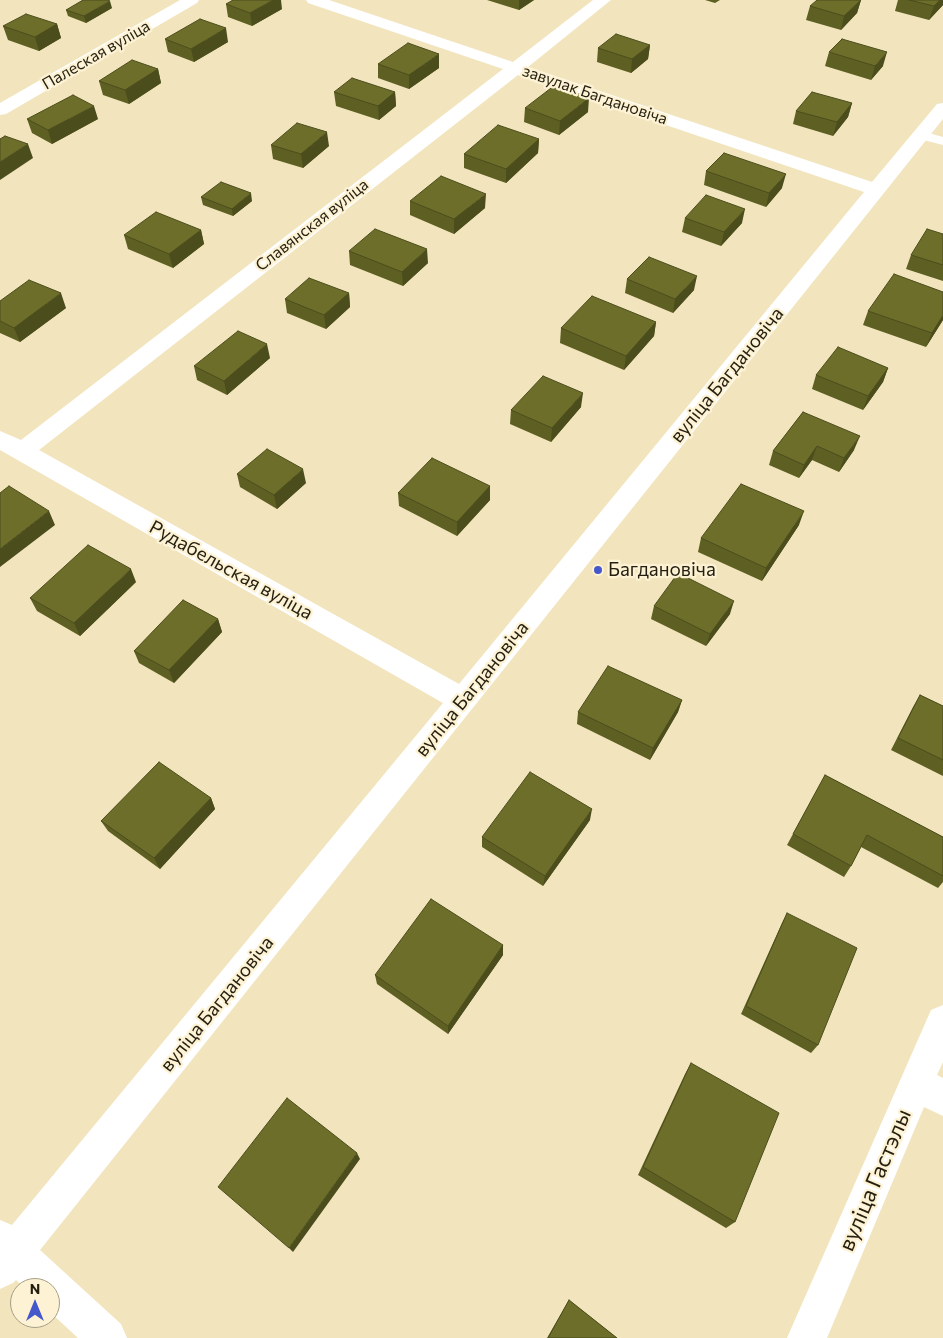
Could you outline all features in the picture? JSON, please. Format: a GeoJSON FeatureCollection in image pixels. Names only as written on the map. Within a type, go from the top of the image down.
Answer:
{"type":"FeatureCollection","features":[{"type":"Feature","properties":{"kind":"street","name":"Палеская вуліца"},"geometry":{"type":"LineString","coordinates":[[0,110],[191,0]]}},
{"type":"Feature","properties":{"kind":"street","name":"завулак Багдановіча"},"geometry":{"type":"LineString","coordinates":[[314,0],[876,190]]}},
{"type":"Feature","properties":{"kind":"street","name":"Славянская вуліца"},"geometry":{"type":"LineString","coordinates":[[10,445],[603,0]]}},
{"type":"Feature","properties":{"kind":"street","name":"вуліца Багдановіча"},"geometry":{"type":"LineString","coordinates":[[5,1254],[463,700],[876,190],[932,138],[943,108]]}},
{"type":"Feature","properties":{"kind":"street","name":"Рудабельская вуліца"},"geometry":{"type":"LineString","coordinates":[[10,445],[463,700]]}},
{"type":"Feature","properties":{"kind":"street","name":"вуліца Гастэлы"},"geometry":{"type":"LineString","coordinates":[[806,1338],[930,1091],[943,1022]]}},
{"type":"Feature","properties":{"kind":"street"},"geometry":{"type":"LineString","coordinates":[[5,1254],[107,1338]]}},
{"type":"Feature","properties":{"kind":"building"},"geometry":{"type":"Polygon","coordinates":[[[83,0],[110,1],[84,16],[66,10],[83,0]]]}},
{"type":"Feature","properties":{"kind":"building"},"geometry":{"type":"Polygon","coordinates":[[[233,0],[273,0],[250,13],[226,4],[233,0]]]}},
{"type":"Feature","properties":{"kind":"building"},"geometry":{"type":"Polygon","coordinates":[[[817,0],[861,0],[844,16],[810,6],[817,0]]]}},
{"type":"Feature","properties":{"kind":"building"},"geometry":{"type":"Polygon","coordinates":[[[909,0],[940,0],[934,6],[909,0]]]}},
{"type":"Feature","properties":{"kind":"building"},"geometry":{"type":"Polygon","coordinates":[[[26,14],[57,24],[35,37],[3,26],[26,14]]]}},
{"type":"Feature","properties":{"kind":"building"},"geometry":{"type":"Polygon","coordinates":[[[200,19],[226,28],[191,49],[165,39],[200,19]]]}},
{"type":"Feature","properties":{"kind":"building"},"geometry":{"type":"Polygon","coordinates":[[[616,34],[650,45],[632,59],[598,48],[616,34]]]}},
{"type":"Feature","properties":{"kind":"building"},"geometry":{"type":"Polygon","coordinates":[[[842,39],[887,52],[875,66],[829,52],[842,39]]]}},
{"type":"Feature","properties":{"kind":"building"},"geometry":{"type":"Polygon","coordinates":[[[408,43],[439,54],[409,75],[378,64],[408,43]]]}},
{"type":"Feature","properties":{"kind":"building"},"geometry":{"type":"Polygon","coordinates":[[[132,60],[158,69],[125,90],[99,81],[132,60]]]}},
{"type":"Feature","properties":{"kind":"building"},"geometry":{"type":"Polygon","coordinates":[[[352,78],[395,92],[378,106],[334,92],[352,78]]]}},
{"type":"Feature","properties":{"kind":"building"},"geometry":{"type":"Polygon","coordinates":[[[555,85],[589,98],[560,121],[525,108],[555,85]]]}},
{"type":"Feature","properties":{"kind":"building"},"geometry":{"type":"Polygon","coordinates":[[[812,92],[852,103],[837,122],[796,111],[812,92]]]}},
{"type":"Feature","properties":{"kind":"building"},"geometry":{"type":"Polygon","coordinates":[[[73,95],[94,106],[48,130],[27,119],[73,95]]]}},
{"type":"Feature","properties":{"kind":"building"},"geometry":{"type":"Polygon","coordinates":[[[297,123],[327,132],[301,154],[271,145],[297,123]]]}},
{"type":"Feature","properties":{"kind":"building"},"geometry":{"type":"Polygon","coordinates":[[[498,125],[539,139],[506,169],[464,154],[498,125]]]}},
{"type":"Feature","properties":{"kind":"building"},"geometry":{"type":"Polygon","coordinates":[[[5,136],[28,144],[0,162],[0,139],[5,136]]]}},
{"type":"Feature","properties":{"kind":"building"},"geometry":{"type":"Polygon","coordinates":[[[724,153],[786,174],[769,193],[706,171],[724,153]]]}},
{"type":"Feature","properties":{"kind":"building"},"geometry":{"type":"Polygon","coordinates":[[[441,176],[486,194],[454,219],[410,201],[441,176]]]}},
{"type":"Feature","properties":{"kind":"building"},"geometry":{"type":"Polygon","coordinates":[[[221,182],[251,193],[232,209],[201,197],[221,182]]]}},
{"type":"Feature","properties":{"kind":"building"},"geometry":{"type":"Polygon","coordinates":[[[706,195],[745,209],[724,232],[685,218],[706,195]]]}},
{"type":"Feature","properties":{"kind":"building"},"geometry":{"type":"Polygon","coordinates":[[[156,212],[201,230],[169,254],[124,235],[156,212]]]}},
{"type":"Feature","properties":{"kind":"building"},"geometry":{"type":"Polygon","coordinates":[[[375,229],[427,249],[402,272],[349,251],[375,229]]]}},
{"type":"Feature","properties":{"kind":"building"},"geometry":{"type":"Polygon","coordinates":[[[927,229],[943,234],[943,265],[911,255],[927,229]]]}},
{"type":"Feature","properties":{"kind":"building"},"geometry":{"type":"Polygon","coordinates":[[[649,257],[697,276],[675,299],[627,279],[649,257]]]}},
{"type":"Feature","properties":{"kind":"building"},"geometry":{"type":"Polygon","coordinates":[[[894,274],[943,292],[943,315],[932,333],[868,311],[894,274]]]}},
{"type":"Feature","properties":{"kind":"building"},"geometry":{"type":"Polygon","coordinates":[[[309,278],[349,293],[324,315],[285,299],[309,278]]]}},
{"type":"Feature","properties":{"kind":"building"},"geometry":{"type":"Polygon","coordinates":[[[29,280],[61,293],[14,328],[0,321],[0,301],[29,280]]]}},
{"type":"Feature","properties":{"kind":"building"},"geometry":{"type":"Polygon","coordinates":[[[592,296],[656,322],[626,356],[561,328],[592,296]]]}},
{"type":"Feature","properties":{"kind":"building"},"geometry":{"type":"Polygon","coordinates":[[[238,331],[267,344],[224,381],[194,366],[238,331]]]}},
{"type":"Feature","properties":{"kind":"building"},"geometry":{"type":"Polygon","coordinates":[[[838,347],[888,368],[868,396],[816,375],[838,347]]]}},
{"type":"Feature","properties":{"kind":"building"},"geometry":{"type":"Polygon","coordinates":[[[543,376],[583,393],[552,428],[511,410],[543,376]]]}},
{"type":"Feature","properties":{"kind":"building"},"geometry":{"type":"Polygon","coordinates":[[[803,412],[860,436],[844,458],[817,446],[804,465],[773,451],[803,412]]]}},
{"type":"Feature","properties":{"kind":"building"},"geometry":{"type":"Polygon","coordinates":[[[267,449],[303,469],[274,495],[237,474],[267,449]]]}},
{"type":"Feature","properties":{"kind":"building"},"geometry":{"type":"Polygon","coordinates":[[[432,458],[490,486],[457,522],[398,493],[432,458]]]}},
{"type":"Feature","properties":{"kind":"building"},"geometry":{"type":"Polygon","coordinates":[[[741,484],[804,511],[766,568],[701,538],[741,484]]]}},
{"type":"Feature","properties":{"kind":"building"},"geometry":{"type":"Polygon","coordinates":[[[9,486],[49,511],[0,549],[0,493],[9,486]]]}},
{"type":"Feature","properties":{"kind":"building"},"geometry":{"type":"Polygon","coordinates":[[[88,545],[131,569],[74,623],[30,598],[88,545]]]}},
{"type":"Feature","properties":{"kind":"building"},"geometry":{"type":"Polygon","coordinates":[[[678,573],[734,601],[710,634],[654,606],[678,573]]]}},
{"type":"Feature","properties":{"kind":"building"},"geometry":{"type":"Polygon","coordinates":[[[183,600],[218,619],[169,670],[134,651],[183,600]]]}},
{"type":"Feature","properties":{"kind":"building"},"geometry":{"type":"Polygon","coordinates":[[[608,666],[682,700],[653,748],[578,712],[608,666]]]}},
{"type":"Feature","properties":{"kind":"building"},"geometry":{"type":"Polygon","coordinates":[[[920,695],[943,706],[943,760],[898,738],[920,695]]]}},
{"type":"Feature","properties":{"kind":"building"},"geometry":{"type":"Polygon","coordinates":[[[159,762],[211,798],[154,858],[101,821],[159,762]]]}},
{"type":"Feature","properties":{"kind":"building"},"geometry":{"type":"Polygon","coordinates":[[[530,772],[592,809],[545,876],[482,837],[530,772]]]}},
{"type":"Feature","properties":{"kind":"building"},"geometry":{"type":"Polygon","coordinates":[[[825,775],[943,837],[943,876],[867,835],[851,866],[793,834],[825,775]]]}},
{"type":"Feature","properties":{"kind":"building"},"geometry":{"type":"Polygon","coordinates":[[[431,899],[503,945],[448,1026],[375,975],[431,899]]]}},
{"type":"Feature","properties":{"kind":"building"},"geometry":{"type":"Polygon","coordinates":[[[787,913],[857,948],[818,1045],[746,1006],[787,913]]]}},
{"type":"Feature","properties":{"kind":"building"},"geometry":{"type":"Polygon","coordinates":[[[691,1063],[779,1113],[735,1222],[643,1167],[691,1063]]]}},
{"type":"Feature","properties":{"kind":"building"},"geometry":{"type":"Polygon","coordinates":[[[287,1098],[357,1153],[289,1248],[218,1187],[287,1098]]]}},
{"type":"Feature","properties":{"kind":"building"},"geometry":{"type":"Polygon","coordinates":[[[569,1300],[617,1338],[548,1338],[569,1300]]]}},
{"type":"Feature","properties":{"kind":"place","name":"Багдановіча"},"geometry":{"type":"Point","coordinates":[598,570]}}]}
